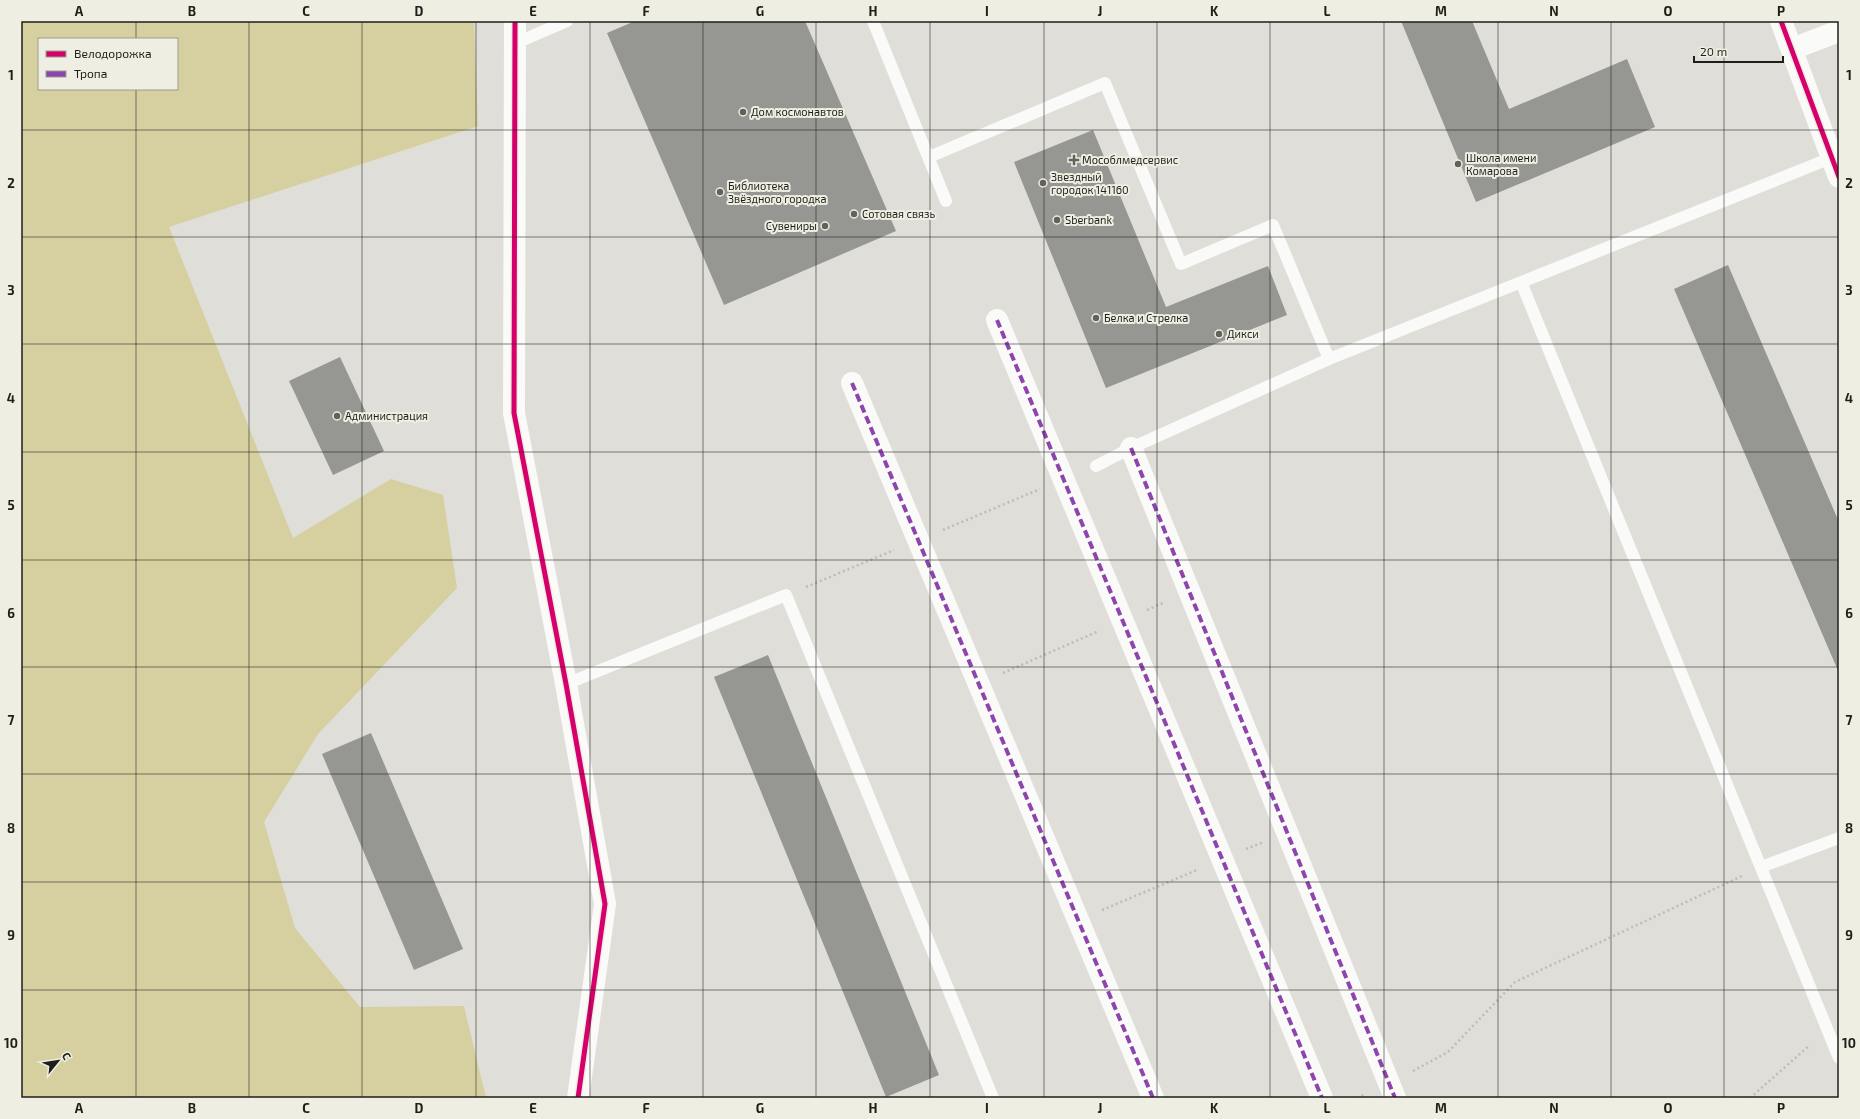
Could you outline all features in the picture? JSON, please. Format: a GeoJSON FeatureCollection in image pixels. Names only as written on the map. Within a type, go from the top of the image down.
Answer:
{"type":"FeatureCollection","features":[{"type":"Feature","properties":{"kind":"street"},"geometry":{"type":"LineString","coordinates":[[515,21],[514,413],[566,684],[605,904],[578,1098]]}},
{"type":"Feature","properties":{"kind":"street"},"geometry":{"type":"LineString","coordinates":[[1781,21],[1836,163]]}},
{"type":"Feature","properties":{"kind":"street"},"geometry":{"type":"LineString","coordinates":[[1792,49],[1839,31]]}},
{"type":"Feature","properties":{"kind":"street"},"geometry":{"type":"LineString","coordinates":[[997,320],[1322,1098]]}},
{"type":"Feature","properties":{"kind":"street"},"geometry":{"type":"LineString","coordinates":[[852,383],[1153,1098]]}},
{"type":"Feature","properties":{"kind":"street"},"geometry":{"type":"LineString","coordinates":[[1131,448],[1393,1091]]}},
{"type":"Feature","properties":{"kind":"lane"},"geometry":{"type":"LineString","coordinates":[[516,43],[567,21]]}},
{"type":"Feature","properties":{"kind":"lane"},"geometry":{"type":"LineString","coordinates":[[873,21],[946,201]]}},
{"type":"Feature","properties":{"kind":"lane"},"geometry":{"type":"LineString","coordinates":[[928,157],[1105,83],[1181,264],[1272,225],[1329,359]]}},
{"type":"Feature","properties":{"kind":"lane"},"geometry":{"type":"LineString","coordinates":[[1096,466],[1131,448],[1329,359],[1521,282],[1836,163]]}},
{"type":"Feature","properties":{"kind":"lane"},"geometry":{"type":"LineString","coordinates":[[1521,282],[1839,1058]]}},
{"type":"Feature","properties":{"kind":"lane"},"geometry":{"type":"LineString","coordinates":[[566,684],[786,596],[993,1098]]}},
{"type":"Feature","properties":{"kind":"lane"},"geometry":{"type":"LineString","coordinates":[[1761,867],[1839,838]]}},
{"type":"Feature","properties":{"kind":"path"},"geometry":{"type":"LineString","coordinates":[[978,683],[1190,591]]}},
{"type":"Feature","properties":{"kind":"path"},"geometry":{"type":"LineString","coordinates":[[1078,920],[1287,832]]}},
{"type":"Feature","properties":{"kind":"path"},"geometry":{"type":"LineString","coordinates":[[1357,1098],[1393,1091],[1448,1052],[1515,982],[1761,867]]}},
{"type":"Feature","properties":{"kind":"path"},"geometry":{"type":"LineString","coordinates":[[1750,1098],[1828,1030]]}},
{"type":"Feature","properties":{"kind":"shaded area"},"geometry":{"type":"Polygon","coordinates":[[[21,21],[474,21],[478,126],[169,227],[293,538],[391,479],[443,495],[457,588],[318,734],[264,822],[295,928],[360,1007],[464,1006],[486,1098],[21,1098],[21,21]]]}},
{"type":"Feature","properties":{"kind":"building","name":"Дом космонавтов"},"geometry":{"type":"Polygon","coordinates":[[[635,21],[805,21],[896,231],[724,305],[607,33],[635,21]]]}},
{"type":"Feature","properties":{"kind":"building"},"geometry":{"type":"Polygon","coordinates":[[[1401,21],[1472,21],[1509,109],[1627,59],[1655,127],[1476,202],[1401,21]]]}},
{"type":"Feature","properties":{"kind":"building"},"geometry":{"type":"Polygon","coordinates":[[[1093,130],[1166,307],[1268,266],[1287,315],[1106,388],[1014,162],[1093,130]]]}},
{"type":"Feature","properties":{"kind":"building"},"geometry":{"type":"Polygon","coordinates":[[[1728,265],[1839,522],[1839,673],[1674,289],[1728,265]]]}},
{"type":"Feature","properties":{"kind":"building","name":"Администрация"},"geometry":{"type":"Polygon","coordinates":[[[340,357],[384,451],[333,475],[289,381],[340,357]]]}},
{"type":"Feature","properties":{"kind":"building"},"geometry":{"type":"Polygon","coordinates":[[[768,655],[939,1075],[886,1097],[714,677],[768,655]]]}},
{"type":"Feature","properties":{"kind":"building"},"geometry":{"type":"Polygon","coordinates":[[[371,733],[463,949],[414,970],[322,754],[371,733]]]}},
{"type":"Feature","properties":{"kind":"marked path"},"geometry":{"type":"LineString","coordinates":[[997,320],[1322,1098]]}},
{"type":"Feature","properties":{"kind":"marked path"},"geometry":{"type":"LineString","coordinates":[[852,383],[1153,1098]]}},
{"type":"Feature","properties":{"kind":"marked path"},"geometry":{"type":"LineString","coordinates":[[1131,448],[1395,1098]]}},
{"type":"Feature","properties":{"kind":"cycle path"},"geometry":{"type":"LineString","coordinates":[[515,21],[514,413],[566,684],[605,904],[578,1098]]}},
{"type":"Feature","properties":{"kind":"cycle path"},"geometry":{"type":"LineString","coordinates":[[1781,21],[1839,177]]}},
{"type":"Feature","properties":{"kind":"place","name":"Дом космонавтов"},"geometry":{"type":"Point","coordinates":[743,112]}},
{"type":"Feature","properties":{"kind":"place","name":"Мособлмедсервис"},"geometry":{"type":"Point","coordinates":[1074,160]}},
{"type":"Feature","properties":{"kind":"place","name":"Школа имени Комарова"},"geometry":{"type":"Point","coordinates":[1458,164]}},
{"type":"Feature","properties":{"kind":"place","name":"Звездный городок 141160"},"geometry":{"type":"Point","coordinates":[1043,183]}},
{"type":"Feature","properties":{"kind":"place","name":"Библиотека Звёздного городка"},"geometry":{"type":"Point","coordinates":[720,192]}},
{"type":"Feature","properties":{"kind":"place","name":"Сотовая связь"},"geometry":{"type":"Point","coordinates":[854,214]}},
{"type":"Feature","properties":{"kind":"place","name":"Sberbank"},"geometry":{"type":"Point","coordinates":[1057,220]}},
{"type":"Feature","properties":{"kind":"place","name":"Сувениры"},"geometry":{"type":"Point","coordinates":[825,226]}},
{"type":"Feature","properties":{"kind":"place","name":"Белка и Стрелка"},"geometry":{"type":"Point","coordinates":[1096,318]}},
{"type":"Feature","properties":{"kind":"place","name":"Дикси"},"geometry":{"type":"Point","coordinates":[1219,334]}},
{"type":"Feature","properties":{"kind":"place","name":"Администрация"},"geometry":{"type":"Point","coordinates":[337,416]}}]}
